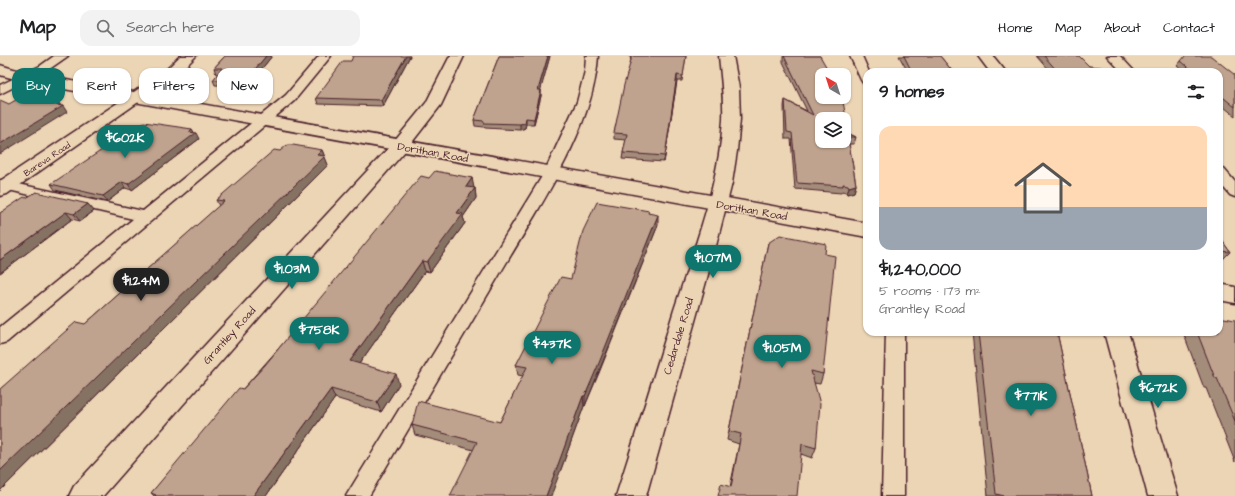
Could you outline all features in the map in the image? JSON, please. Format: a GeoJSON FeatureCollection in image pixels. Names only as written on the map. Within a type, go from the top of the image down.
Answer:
{"type":"FeatureCollection","features":[{"type":"Feature","properties":{"kind":"street","name":"Bareva Road"},"geometry":{"type":"LineString","coordinates":[[2,186],[137,97],[172,72],[189,56]]}},
{"type":"Feature","properties":{"kind":"street","name":"Grantley Road"},"geometry":{"type":"LineString","coordinates":[[84,496],[400,146],[433,105],[457,56]]}},
{"type":"Feature","properties":{"kind":"street","name":"Cedardale Road"},"geometry":{"type":"LineString","coordinates":[[631,496],[717,203],[727,163],[731,122],[730,90],[726,56]]}},
{"type":"Feature","properties":{"kind":"street"},"geometry":{"type":"LineString","coordinates":[[985,56],[995,68]]}},
{"type":"Feature","properties":{"kind":"street","name":"Dorithan Road"},"geometry":{"type":"LineString","coordinates":[[0,70],[12,73]]}},
{"type":"Feature","properties":{"kind":"street","name":"Dorithan Road"},"geometry":{"type":"LineString","coordinates":[[65,84],[863,229]]}},
{"type":"Feature","properties":{"kind":"street"},"geometry":{"type":"LineString","coordinates":[[1223,293],[1235,295]]}},
{"type":"Feature","properties":{"kind":"street"},"geometry":{"type":"LineString","coordinates":[[1117,336],[1163,496]]}},
{"type":"Feature","properties":{"kind":"lane"},"geometry":{"type":"LineString","coordinates":[[44,68],[62,56]]}},
{"type":"Feature","properties":{"kind":"lane"},"geometry":{"type":"LineString","coordinates":[[0,337],[290,98],[325,56]]}},
{"type":"Feature","properties":{"kind":"lane"},"geometry":{"type":"LineString","coordinates":[[357,496],[551,173],[575,124],[585,95],[592,63],[592,56]]}},
{"type":"Feature","properties":{"kind":"lane"},"geometry":{"type":"LineString","coordinates":[[856,56],[863,71]]}},
{"type":"Feature","properties":{"kind":"lane"},"geometry":{"type":"LineString","coordinates":[[1113,56],[1125,68]]}},
{"type":"Feature","properties":{"kind":"lane"},"geometry":{"type":"LineString","coordinates":[[0,90],[12,84]]}},
{"type":"Feature","properties":{"kind":"lane"},"geometry":{"type":"LineString","coordinates":[[1223,177],[1235,192]]}},
{"type":"Feature","properties":{"kind":"lane"},"geometry":{"type":"LineString","coordinates":[[2,186],[146,217]]}},
{"type":"Feature","properties":{"kind":"lane"},"geometry":{"type":"LineString","coordinates":[[893,496],[895,336]]}},
{"type":"Feature","properties":{"kind":"building"},"geometry":{"type":"Polygon","coordinates":[[[225,56],[266,56],[256,68],[214,68],[225,56]]]}},
{"type":"Feature","properties":{"kind":"building"},"geometry":{"type":"Polygon","coordinates":[[[353,56],[406,56],[381,100],[316,98],[343,61],[351,61],[353,56]]]}},
{"type":"Feature","properties":{"kind":"building"},"geometry":{"type":"Polygon","coordinates":[[[499,56],[548,56],[538,90],[541,90],[534,119],[526,118],[525,123],[520,124],[484,123],[484,121],[474,120],[499,56]]]}},
{"type":"Feature","properties":{"kind":"building"},"geometry":{"type":"Polygon","coordinates":[[[631,56],[686,56],[683,76],[677,75],[665,156],[623,153],[627,134],[614,133],[631,56]]]}},
{"type":"Feature","properties":{"kind":"building"},"geometry":{"type":"Polygon","coordinates":[[[784,56],[820,56],[827,68],[815,68],[815,104],[843,104],[845,112],[815,112],[815,148],[850,148],[856,185],[849,187],[848,185],[843,184],[843,186],[797,183],[792,133],[787,132],[785,100],[813,115],[784,56]]]}},
{"type":"Feature","properties":{"kind":"building"},"geometry":{"type":"Polygon","coordinates":[[[904,56],[940,56],[950,68],[910,68],[904,56]]]}},
{"type":"Feature","properties":{"kind":"building"},"geometry":{"type":"Polygon","coordinates":[[[1044,56],[1079,56],[1089,66],[1102,68],[1054,68],[1044,56]]]}},
{"type":"Feature","properties":{"kind":"building"},"geometry":{"type":"Polygon","coordinates":[[[1185,56],[1211,56],[1235,75],[1235,107],[1223,97],[1223,68],[1189,68],[1181,61],[1185,56]]]}},
{"type":"Feature","properties":{"kind":"building"},"geometry":{"type":"Polygon","coordinates":[[[217,75],[217,80],[213,80],[217,75]]]}},
{"type":"Feature","properties":{"kind":"building"},"geometry":{"type":"Polygon","coordinates":[[[0,100],[9,104],[12,102],[12,104],[58,104],[56,105],[63,106],[0,144],[0,100]]]}},
{"type":"Feature","properties":{"kind":"building"},"geometry":{"type":"Polygon","coordinates":[[[144,122],[192,129],[189,132],[196,133],[128,184],[122,182],[103,196],[51,184],[144,122]]]}},
{"type":"Feature","properties":{"kind":"building"},"geometry":{"type":"Polygon","coordinates":[[[287,145],[322,150],[317,155],[325,156],[0,471],[0,389],[76,322],[85,324],[224,201],[216,200],[274,150],[280,151],[287,145]]]}},
{"type":"Feature","properties":{"kind":"building"},"geometry":{"type":"Polygon","coordinates":[[[435,171],[472,178],[466,187],[475,188],[457,213],[463,214],[427,262],[422,261],[350,361],[396,374],[377,402],[331,389],[253,496],[155,496],[156,495],[151,493],[239,388],[243,389],[265,365],[421,176],[429,178],[435,171]]]}},
{"type":"Feature","properties":{"kind":"building"},"geometry":{"type":"Polygon","coordinates":[[[36,192],[88,204],[74,214],[66,212],[0,260],[0,213],[24,197],[26,198],[36,192]]]}},
{"type":"Feature","properties":{"kind":"building"},"geometry":{"type":"Polygon","coordinates":[[[597,202],[649,211],[648,213],[658,215],[599,363],[585,396],[583,396],[546,496],[450,496],[477,442],[412,425],[418,401],[500,422],[527,367],[516,365],[561,277],[571,279],[583,231],[597,202]]]}},
{"type":"Feature","properties":{"kind":"building"},"geometry":{"type":"Polygon","coordinates":[[[780,235],[826,244],[825,254],[835,256],[823,374],[811,371],[820,404],[816,448],[802,444],[797,496],[718,496],[721,484],[731,487],[741,434],[729,431],[768,243],[780,235]]]}},
{"type":"Feature","properties":{"kind":"building"},"geometry":{"type":"Polygon","coordinates":[[[1223,242],[1230,252],[1223,251],[1223,242]]]}},
{"type":"Feature","properties":{"kind":"building"},"geometry":{"type":"Polygon","coordinates":[[[1223,318],[1235,320],[1235,421],[1217,378],[1215,378],[1199,336],[1223,336],[1223,318]]]}},
{"type":"Feature","properties":{"kind":"building"},"geometry":{"type":"Polygon","coordinates":[[[978,336],[1058,336],[1092,496],[1004,496],[996,494],[978,336]]]}}]}
